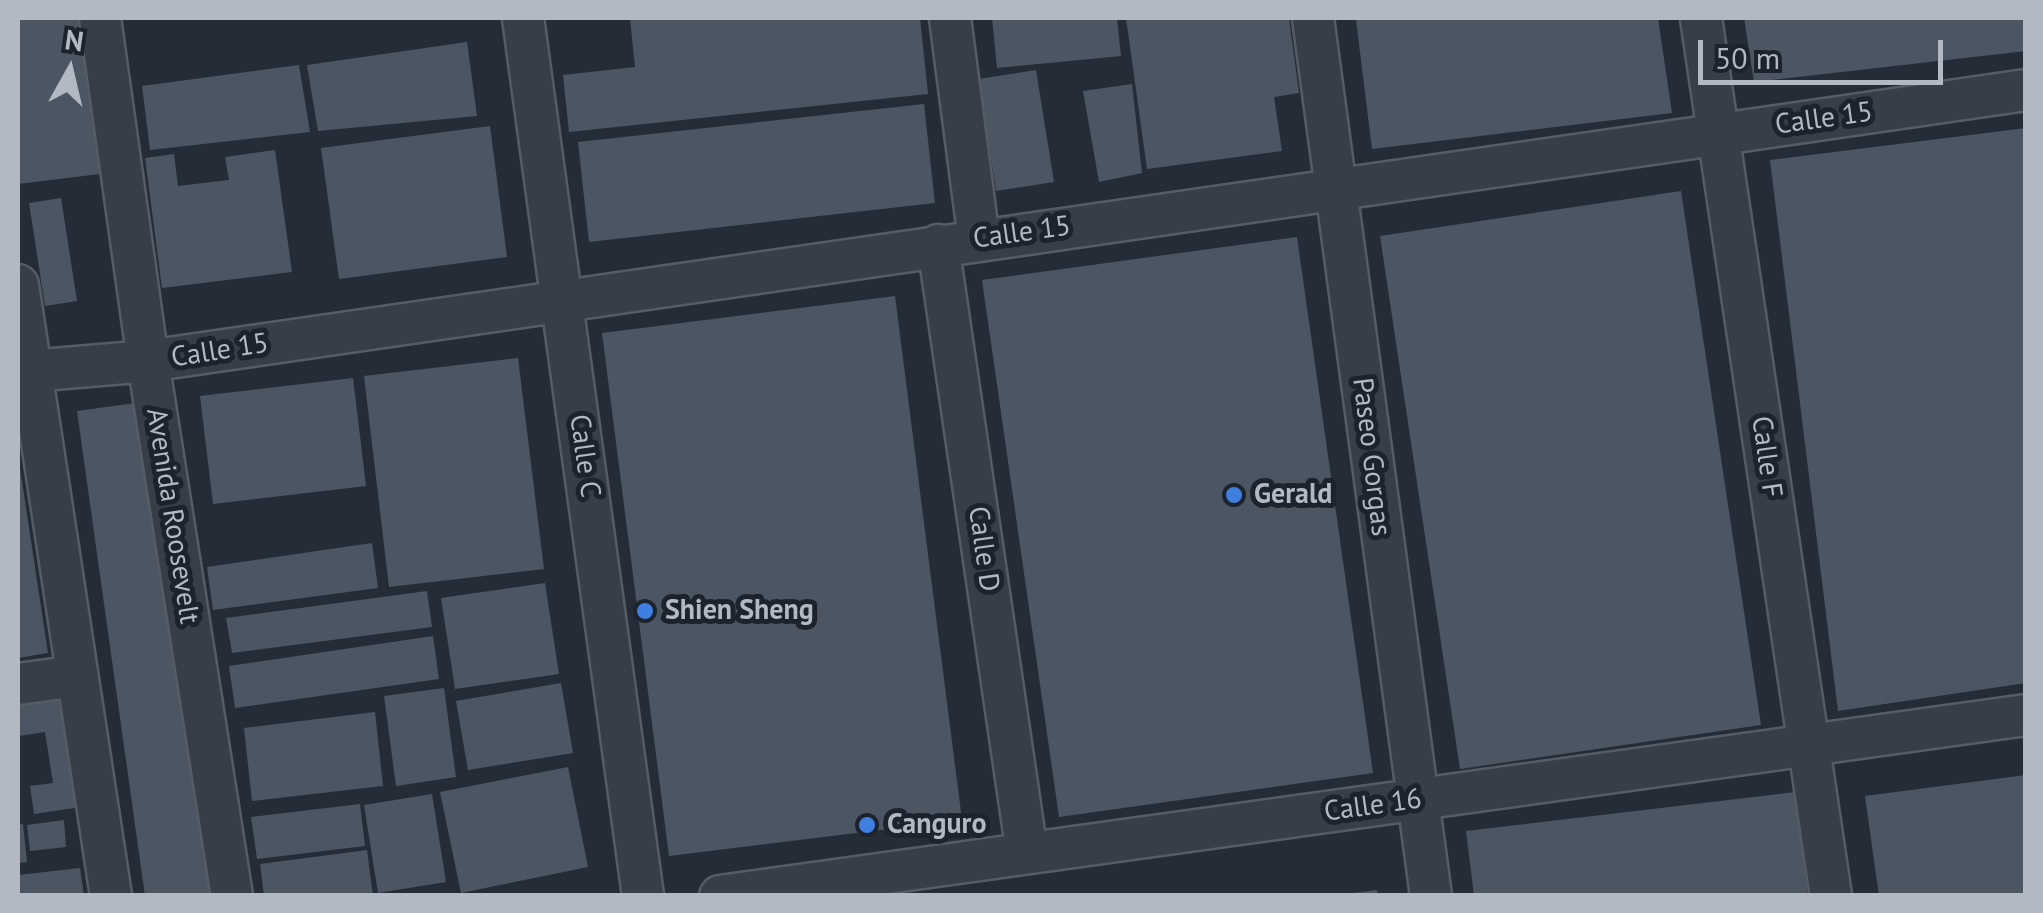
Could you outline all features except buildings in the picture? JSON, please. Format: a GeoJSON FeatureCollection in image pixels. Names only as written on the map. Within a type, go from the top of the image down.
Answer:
{"type":"FeatureCollection","features":[{"type":"Feature","properties":{"kind":"street","name":"Avenida Roosevelt"},"geometry":{"type":"LineString","coordinates":[[100,18],[148,362],[232,896]]}},
{"type":"Feature","properties":{"kind":"street","name":"Calle C"},"geometry":{"type":"LineString","coordinates":[[523,18],[644,896]]}},
{"type":"Feature","properties":{"kind":"street"},"geometry":{"type":"LineString","coordinates":[[950,18],[979,240]]}},
{"type":"Feature","properties":{"kind":"street","name":"Paseo Gorgas"},"geometry":{"type":"LineString","coordinates":[[1313,18],[1430,896]]}},
{"type":"Feature","properties":{"kind":"street","name":"Calle F"},"geometry":{"type":"LineString","coordinates":[[1701,18],[1831,896]]}},
{"type":"Feature","properties":{"kind":"street","name":"Calle 15"},"geometry":{"type":"LineString","coordinates":[[24,371],[148,362],[562,299],[2026,90]]}},
{"type":"Feature","properties":{"kind":"street","name":"Calle D"},"geometry":{"type":"LineString","coordinates":[[938,245],[1027,854]]}},
{"type":"Feature","properties":{"kind":"street"},"geometry":{"type":"LineString","coordinates":[[18,285],[24,371],[111,896]]}},
{"type":"Feature","properties":{"kind":"street"},"geometry":{"type":"LineString","coordinates":[[18,684],[77,676]]}},
{"type":"Feature","properties":{"kind":"street","name":"Calle 16"},"geometry":{"type":"LineString","coordinates":[[720,896],[2026,716]]}},
{"type":"Feature","properties":{"kind":"place","name":"Gerald"},"geometry":{"type":"Point","coordinates":[1234,495]}},
{"type":"Feature","properties":{"kind":"place","name":"Shien Sheng"},"geometry":{"type":"Point","coordinates":[645,611]}},
{"type":"Feature","properties":{"kind":"place","name":"Canguro"},"geometry":{"type":"Point","coordinates":[867,825]}}]}
